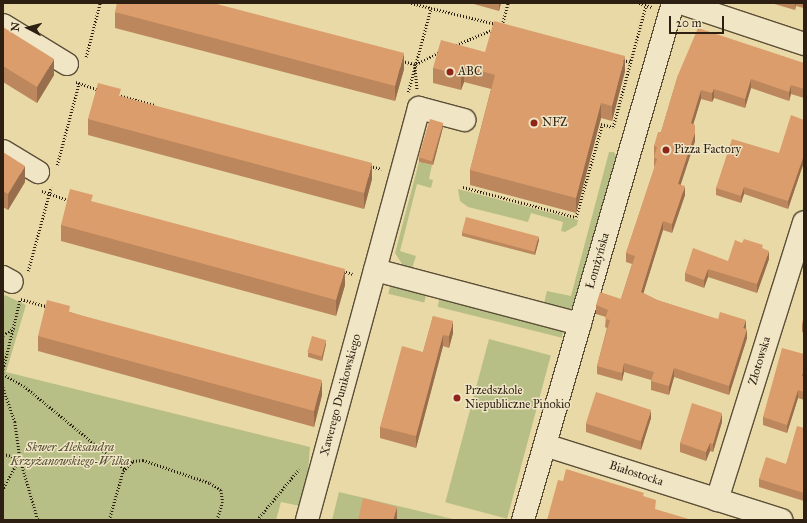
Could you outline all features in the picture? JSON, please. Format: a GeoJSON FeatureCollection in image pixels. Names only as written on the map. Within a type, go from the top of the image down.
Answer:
{"type":"FeatureCollection","features":[{"type":"Feature","properties":{"kind":"street","name":"Łomżyńska"},"geometry":{"type":"LineString","coordinates":[[523,520],[673,3]]}},
{"type":"Feature","properties":{"kind":"street"},"geometry":{"type":"LineString","coordinates":[[681,3],[804,44]]}},
{"type":"Feature","properties":{"kind":"street"},"geometry":{"type":"LineString","coordinates":[[3,25],[70,72]]}},
{"type":"Feature","properties":{"kind":"street"},"geometry":{"type":"LineString","coordinates":[[419,108],[464,120]]}},
{"type":"Feature","properties":{"kind":"street","name":"Xawerego Dunikowskiego"},"geometry":{"type":"LineString","coordinates":[[307,520],[368,273],[419,108]]}},
{"type":"Feature","properties":{"kind":"street"},"geometry":{"type":"LineString","coordinates":[[3,151],[37,179]]}},
{"type":"Feature","properties":{"kind":"street","name":"Złotowska"},"geometry":{"type":"LineString","coordinates":[[722,508],[795,281],[804,222]]}},
{"type":"Feature","properties":{"kind":"street"},"geometry":{"type":"LineString","coordinates":[[368,273],[580,324]]}},
{"type":"Feature","properties":{"kind":"street","name":"Białostocka"},"geometry":{"type":"LineString","coordinates":[[545,445],[722,508],[781,520]]}},
{"type":"Feature","properties":{"kind":"path"},"geometry":{"type":"LineString","coordinates":[[411,3],[431,8]]}},
{"type":"Feature","properties":{"kind":"path"},"geometry":{"type":"LineString","coordinates":[[596,123],[613,127],[646,5]]}},
{"type":"Feature","properties":{"kind":"path"},"geometry":{"type":"LineString","coordinates":[[452,47],[501,26],[509,28]]}},
{"type":"Feature","properties":{"kind":"path"},"geometry":{"type":"LineString","coordinates":[[398,60],[415,64],[445,50]]}},
{"type":"Feature","properties":{"kind":"path"},"geometry":{"type":"LineString","coordinates":[[615,57],[630,62]]}},
{"type":"Feature","properties":{"kind":"path"},"geometry":{"type":"LineString","coordinates":[[415,64],[419,108]]}},
{"type":"Feature","properties":{"kind":"path"},"geometry":{"type":"LineString","coordinates":[[70,72],[102,90]]}},
{"type":"Feature","properties":{"kind":"path"},"geometry":{"type":"LineString","coordinates":[[117,94],[162,107]]}},
{"type":"Feature","properties":{"kind":"path"},"geometry":{"type":"LineString","coordinates":[[463,187],[576,217],[602,125]]}},
{"type":"Feature","properties":{"kind":"path"},"geometry":{"type":"LineString","coordinates":[[366,165],[388,171]]}},
{"type":"Feature","properties":{"kind":"path"},"geometry":{"type":"LineString","coordinates":[[37,179],[48,195],[79,203]]}},
{"type":"Feature","properties":{"kind":"path"},"geometry":{"type":"LineString","coordinates":[[339,270],[368,273]]}},
{"type":"Feature","properties":{"kind":"path"},"geometry":{"type":"LineString","coordinates":[[10,285],[51,307]]}},
{"type":"Feature","properties":{"kind":"path"},"geometry":{"type":"LineString","coordinates":[[3,335],[14,328]]}},
{"type":"Feature","properties":{"kind":"path"},"geometry":{"type":"LineString","coordinates":[[3,374],[24,386],[125,469]]}},
{"type":"Feature","properties":{"kind":"path"},"geometry":{"type":"LineString","coordinates":[[3,387],[15,422],[20,458],[38,520]]}},
{"type":"Feature","properties":{"kind":"path"},"geometry":{"type":"LineString","coordinates":[[3,454],[20,458]]}},
{"type":"Feature","properties":{"kind":"path"},"geometry":{"type":"LineString","coordinates":[[3,490],[20,458]]}},
{"type":"Feature","properties":{"kind":"path"},"geometry":{"type":"LineString","coordinates":[[109,520],[125,469],[134,461],[143,460],[210,482],[221,490],[223,502],[217,520]]}},
{"type":"Feature","properties":{"kind":"green space"},"geometry":{"type":"Polygon","coordinates":[[[609,152],[614,152],[618,159],[576,305],[573,308],[568,310],[406,270],[395,253],[419,162],[432,165],[429,179],[433,180],[431,188],[417,184],[400,251],[416,256],[412,269],[544,303],[547,291],[571,296],[609,152]]]}},
{"type":"Feature","properties":{"kind":"green space"},"geometry":{"type":"Polygon","coordinates":[[[458,189],[578,220],[577,225],[565,232],[561,231],[563,222],[531,213],[528,222],[468,207],[460,201],[458,189]]]}},
{"type":"Feature","properties":{"kind":"green space"},"geometry":{"type":"Polygon","coordinates":[[[391,283],[427,292],[424,303],[388,294],[391,283]]]}},
{"type":"Feature","properties":{"kind":"green space","name":"Skwer Aleksandra Krzyżanowskiego-Wilka"},"geometry":{"type":"Polygon","coordinates":[[[5,295],[26,305],[6,372],[310,447],[305,507],[281,502],[276,520],[3,520],[3,298],[5,295]]]}},
{"type":"Feature","properties":{"kind":"green space"},"geometry":{"type":"Polygon","coordinates":[[[440,297],[564,328],[562,338],[438,307],[440,297]]]}},
{"type":"Feature","properties":{"kind":"green space"},"geometry":{"type":"Polygon","coordinates":[[[489,339],[551,356],[507,519],[445,502],[489,339]]]}},
{"type":"Feature","properties":{"kind":"green space"},"geometry":{"type":"Polygon","coordinates":[[[339,492],[457,520],[332,520],[339,492]]]}},
{"type":"Feature","properties":{"kind":"building"},"geometry":{"type":"Polygon","coordinates":[[[117,3],[213,3],[404,53],[395,86],[115,12],[117,3]]]}},
{"type":"Feature","properties":{"kind":"building","name":"NFZ"},"geometry":{"type":"Polygon","coordinates":[[[494,21],[625,56],[612,106],[601,103],[576,198],[470,170],[495,75],[464,66],[461,75],[433,68],[441,40],[485,52],[494,21]]]}},
{"type":"Feature","properties":{"kind":"building"},"geometry":{"type":"Polygon","coordinates":[[[3,27],[54,59],[37,87],[3,66],[3,27]]]}},
{"type":"Feature","properties":{"kind":"building"},"geometry":{"type":"Polygon","coordinates":[[[698,28],[804,63],[804,89],[791,85],[789,92],[751,79],[745,99],[714,89],[712,93],[701,90],[691,123],[695,125],[695,133],[678,184],[685,186],[672,224],[663,221],[641,292],[657,300],[718,319],[720,312],[746,320],[743,328],[747,329],[729,386],[674,368],[669,386],[651,381],[654,372],[624,363],[622,373],[597,366],[610,320],[605,319],[608,310],[596,305],[600,292],[621,299],[635,256],[626,253],[657,159],[654,157],[657,147],[654,146],[658,132],[661,132],[678,75],[698,28]]]}},
{"type":"Feature","properties":{"kind":"building"},"geometry":{"type":"Polygon","coordinates":[[[98,83],[121,89],[119,96],[372,163],[364,193],[88,119],[98,83]]]}},
{"type":"Feature","properties":{"kind":"building"},"geometry":{"type":"Polygon","coordinates":[[[791,115],[804,120],[804,155],[788,201],[744,187],[741,196],[716,188],[732,139],[779,153],[791,115]]]}},
{"type":"Feature","properties":{"kind":"building"},"geometry":{"type":"Polygon","coordinates":[[[430,119],[443,123],[432,161],[418,157],[430,119]]]}},
{"type":"Feature","properties":{"kind":"building"},"geometry":{"type":"Polygon","coordinates":[[[3,152],[25,166],[8,194],[3,191],[3,152]]]}},
{"type":"Feature","properties":{"kind":"building"},"geometry":{"type":"Polygon","coordinates":[[[70,189],[93,195],[91,201],[345,269],[336,300],[61,225],[70,189]]]}},
{"type":"Feature","properties":{"kind":"building"},"geometry":{"type":"Polygon","coordinates":[[[466,217],[538,236],[534,252],[462,232],[466,217]]]}},
{"type":"Feature","properties":{"kind":"building"},"geometry":{"type":"Polygon","coordinates":[[[744,239],[763,245],[762,248],[769,251],[757,284],[708,269],[704,280],[685,273],[693,248],[728,261],[735,240],[742,243],[744,239]]]}},
{"type":"Feature","properties":{"kind":"building"},"geometry":{"type":"Polygon","coordinates":[[[47,300],[70,306],[69,312],[322,380],[314,411],[38,336],[47,300]]]}},
{"type":"Feature","properties":{"kind":"building"},"geometry":{"type":"Polygon","coordinates":[[[433,316],[453,321],[449,336],[443,335],[416,436],[380,427],[402,346],[423,352],[433,316]]]}},
{"type":"Feature","properties":{"kind":"building"},"geometry":{"type":"Polygon","coordinates":[[[312,336],[326,340],[322,356],[307,352],[312,336]]]}},
{"type":"Feature","properties":{"kind":"building"},"geometry":{"type":"Polygon","coordinates":[[[782,348],[804,354],[804,369],[802,376],[804,377],[804,392],[798,390],[787,425],[763,417],[782,348]]]}},
{"type":"Feature","properties":{"kind":"building"},"geometry":{"type":"Polygon","coordinates":[[[596,392],[651,410],[641,441],[586,423],[596,392]]]}},
{"type":"Feature","properties":{"kind":"building"},"geometry":{"type":"Polygon","coordinates":[[[692,403],[722,413],[713,444],[710,443],[706,452],[680,443],[692,403]]]}},
{"type":"Feature","properties":{"kind":"building"},"geometry":{"type":"Polygon","coordinates":[[[797,426],[804,428],[804,493],[759,479],[766,457],[786,464],[797,426]]]}},
{"type":"Feature","properties":{"kind":"building"},"geometry":{"type":"Polygon","coordinates":[[[566,469],[644,493],[643,496],[656,500],[655,509],[692,520],[547,520],[558,480],[563,481],[566,469]]]}},
{"type":"Feature","properties":{"kind":"building"},"geometry":{"type":"Polygon","coordinates":[[[363,498],[397,507],[393,520],[358,520],[363,498]]]}},
{"type":"Feature","properties":{"kind":"place","name":"ABC"},"geometry":{"type":"Point","coordinates":[450,72]}},
{"type":"Feature","properties":{"kind":"place","name":"NFZ"},"geometry":{"type":"Point","coordinates":[534,123]}},
{"type":"Feature","properties":{"kind":"place","name":"Pizza Factory"},"geometry":{"type":"Point","coordinates":[666,150]}},
{"type":"Feature","properties":{"kind":"place","name":"Przedszkole Niepubliczne Pinokio"},"geometry":{"type":"Point","coordinates":[457,398]}}]}
